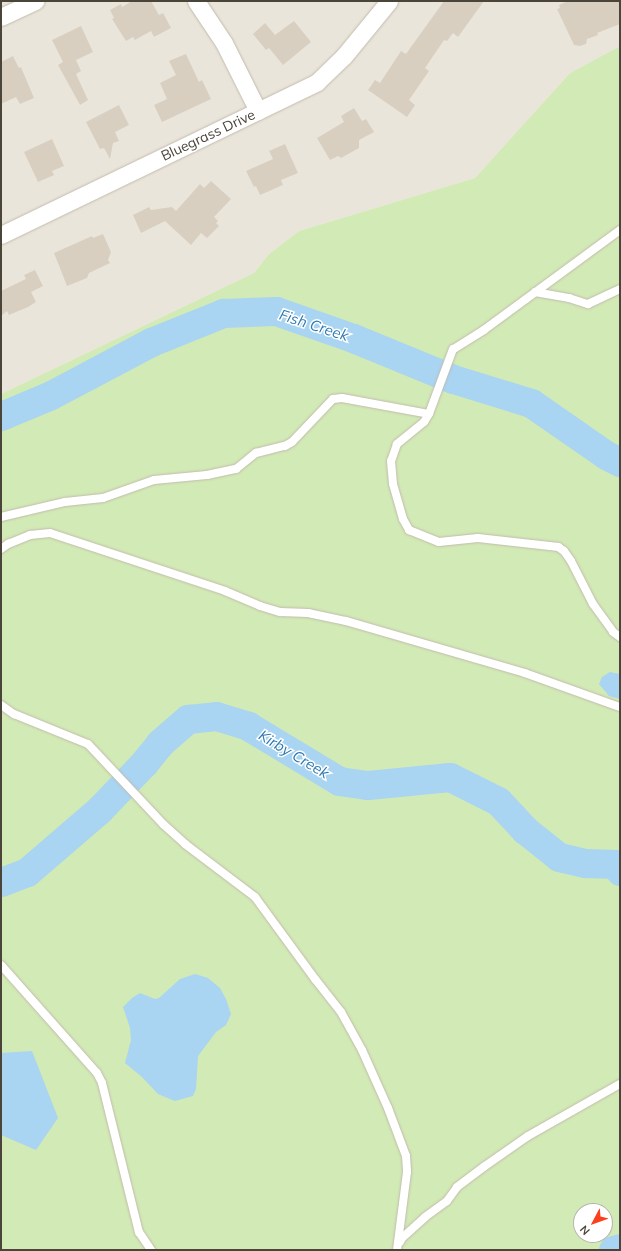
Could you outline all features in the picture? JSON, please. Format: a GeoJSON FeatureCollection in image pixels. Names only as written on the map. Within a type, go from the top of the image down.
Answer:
{"type":"FeatureCollection","features":[{"type":"Feature","properties":{"kind":"street"},"geometry":{"type":"LineString","coordinates":[[1,17],[36,1]]}},
{"type":"Feature","properties":{"kind":"street"},"geometry":{"type":"LineString","coordinates":[[196,1],[224,43],[258,111]]}},
{"type":"Feature","properties":{"kind":"street","name":"Bluegrass Drive"},"geometry":{"type":"LineString","coordinates":[[1,235],[317,82],[344,56],[389,1]]}},
{"type":"Feature","properties":{"kind":"lane"},"geometry":{"type":"LineString","coordinates":[[620,230],[484,330],[453,349],[431,410],[424,422],[397,444],[391,461],[393,484],[403,519],[410,530],[439,542],[478,538],[558,547],[564,551],[571,561],[593,604],[613,632],[620,637]]}},
{"type":"Feature","properties":{"kind":"lane"},"geometry":{"type":"LineString","coordinates":[[535,292],[569,298],[588,304],[620,290]]}},
{"type":"Feature","properties":{"kind":"lane"},"geometry":{"type":"LineString","coordinates":[[1,517],[65,502],[103,498],[154,480],[207,475],[236,469],[256,453],[285,446],[292,442],[333,400],[342,398],[431,410]]}},
{"type":"Feature","properties":{"kind":"lane"},"geometry":{"type":"LineString","coordinates":[[1,549],[8,544],[30,535],[50,533],[225,591],[260,606],[280,612],[308,613],[346,622],[525,673],[620,707]]}},
{"type":"Feature","properties":{"kind":"lane"},"geometry":{"type":"LineString","coordinates":[[1,705],[14,714],[88,744],[140,800],[185,844],[255,897],[341,1012],[362,1050],[406,1156],[407,1172],[398,1247]]}},
{"type":"Feature","properties":{"kind":"lane"},"geometry":{"type":"LineString","coordinates":[[1,965],[97,1073],[102,1083],[139,1232],[151,1250]]}},
{"type":"Feature","properties":{"kind":"lane"},"geometry":{"type":"LineString","coordinates":[[398,1247],[402,1238],[411,1229],[447,1201],[456,1187],[528,1136],[620,1084]]}},
{"type":"Feature","properties":{"kind":"shaded area"},"geometry":{"type":"Polygon","coordinates":[[[1,1],[620,1],[620,46],[570,73],[475,178],[299,231],[269,254],[254,273],[1,394],[1,1]]]}},
{"type":"Feature","properties":{"kind":"green space"},"geometry":{"type":"Polygon","coordinates":[[[620,46],[620,1250],[1,1250],[1,394],[254,273],[269,254],[299,231],[475,178],[570,73],[620,46]]]}},
{"type":"Feature","properties":{"kind":"water"},"geometry":{"type":"Polygon","coordinates":[[[610,672],[620,674],[620,699],[609,696],[599,684],[602,677],[610,672]]]}},
{"type":"Feature","properties":{"kind":"water"},"geometry":{"type":"Polygon","coordinates":[[[195,974],[208,978],[220,988],[226,999],[231,1014],[226,1025],[216,1032],[198,1056],[196,1089],[193,1096],[175,1101],[158,1094],[142,1077],[125,1063],[131,1040],[130,1028],[123,1007],[132,998],[140,993],[155,999],[159,998],[180,979],[195,974]]]}},
{"type":"Feature","properties":{"kind":"water"},"geometry":{"type":"Polygon","coordinates":[[[32,1051],[58,1118],[36,1150],[1,1135],[1,1053],[32,1051]]]}},
{"type":"Feature","properties":{"kind":"building"},"geometry":{"type":"Polygon","coordinates":[[[132,1],[151,1],[159,15],[163,13],[171,28],[154,37],[151,31],[135,40],[133,37],[126,41],[112,19],[114,18],[110,10],[121,4],[122,7],[132,1]]]}},
{"type":"Feature","properties":{"kind":"building"},"geometry":{"type":"Polygon","coordinates":[[[444,1],[484,1],[458,37],[453,33],[447,41],[444,40],[425,68],[429,71],[409,100],[415,105],[407,117],[368,90],[375,80],[380,83],[401,51],[406,54],[444,1]]]}},
{"type":"Feature","properties":{"kind":"building"},"geometry":{"type":"Polygon","coordinates":[[[568,1],[620,1],[620,24],[597,33],[598,35],[587,39],[586,44],[580,46],[574,45],[557,9],[560,8],[559,5],[568,1]]]}},
{"type":"Feature","properties":{"kind":"building"},"geometry":{"type":"Polygon","coordinates":[[[294,21],[311,42],[283,65],[269,48],[266,50],[253,34],[265,23],[275,35],[294,21]]]}},
{"type":"Feature","properties":{"kind":"building"},"geometry":{"type":"Polygon","coordinates":[[[81,26],[93,52],[76,60],[81,71],[76,74],[88,100],[80,105],[58,65],[63,62],[52,40],[81,26]]]}},
{"type":"Feature","properties":{"kind":"building"},"geometry":{"type":"Polygon","coordinates":[[[186,54],[199,82],[202,80],[211,99],[162,122],[154,105],[167,99],[160,83],[176,75],[169,61],[186,54]]]}},
{"type":"Feature","properties":{"kind":"building"},"geometry":{"type":"Polygon","coordinates":[[[13,56],[19,68],[21,67],[34,98],[20,104],[16,97],[1,104],[1,62],[13,56]]]}},
{"type":"Feature","properties":{"kind":"building"},"geometry":{"type":"Polygon","coordinates":[[[119,105],[129,125],[115,132],[119,141],[113,143],[110,159],[104,148],[100,149],[86,122],[119,105]]]}},
{"type":"Feature","properties":{"kind":"building"},"geometry":{"type":"Polygon","coordinates":[[[354,108],[362,121],[366,119],[374,132],[359,140],[359,148],[341,158],[338,156],[330,160],[317,138],[344,122],[341,116],[354,108]]]}},
{"type":"Feature","properties":{"kind":"building"},"geometry":{"type":"Polygon","coordinates":[[[52,139],[64,166],[52,171],[54,175],[38,182],[24,152],[52,139]]]}},
{"type":"Feature","properties":{"kind":"building"},"geometry":{"type":"Polygon","coordinates":[[[285,144],[298,173],[281,180],[283,185],[260,195],[246,171],[273,159],[269,151],[285,144]]]}},
{"type":"Feature","properties":{"kind":"building"},"geometry":{"type":"Polygon","coordinates":[[[211,181],[231,199],[214,217],[218,221],[216,223],[219,226],[207,238],[201,233],[191,245],[165,221],[141,233],[133,215],[149,207],[151,210],[172,207],[176,211],[200,184],[204,188],[211,181]]]}},
{"type":"Feature","properties":{"kind":"building"},"geometry":{"type":"Polygon","coordinates":[[[103,234],[111,252],[108,260],[110,263],[89,273],[87,278],[67,286],[54,253],[92,236],[93,238],[103,234]]]}},
{"type":"Feature","properties":{"kind":"building"},"geometry":{"type":"Polygon","coordinates":[[[35,270],[43,286],[31,292],[36,302],[9,315],[7,311],[1,316],[1,291],[26,279],[24,275],[35,270]]]}},
{"type":"Feature","properties":{"kind":"waterway","name":"Fish Creek"},"geometry":{"type":"LineString","coordinates":[[1,416],[51,395],[151,342],[223,313],[276,311],[353,338],[453,379],[531,403],[606,455],[620,462]]}},
{"type":"Feature","properties":{"kind":"waterway","name":"Kirby Creek"},"geometry":{"type":"LineString","coordinates":[[1,882],[27,872],[99,810],[144,763],[160,743],[188,719],[216,716],[248,726],[339,781],[368,785],[450,777],[498,801],[525,830],[559,857],[586,863],[615,864],[620,871]]}},
{"type":"Feature","properties":{"kind":"waterway","name":"Kirby Creek"},"geometry":{"type":"LineString","coordinates":[[613,1250],[620,1248]]}}]}
